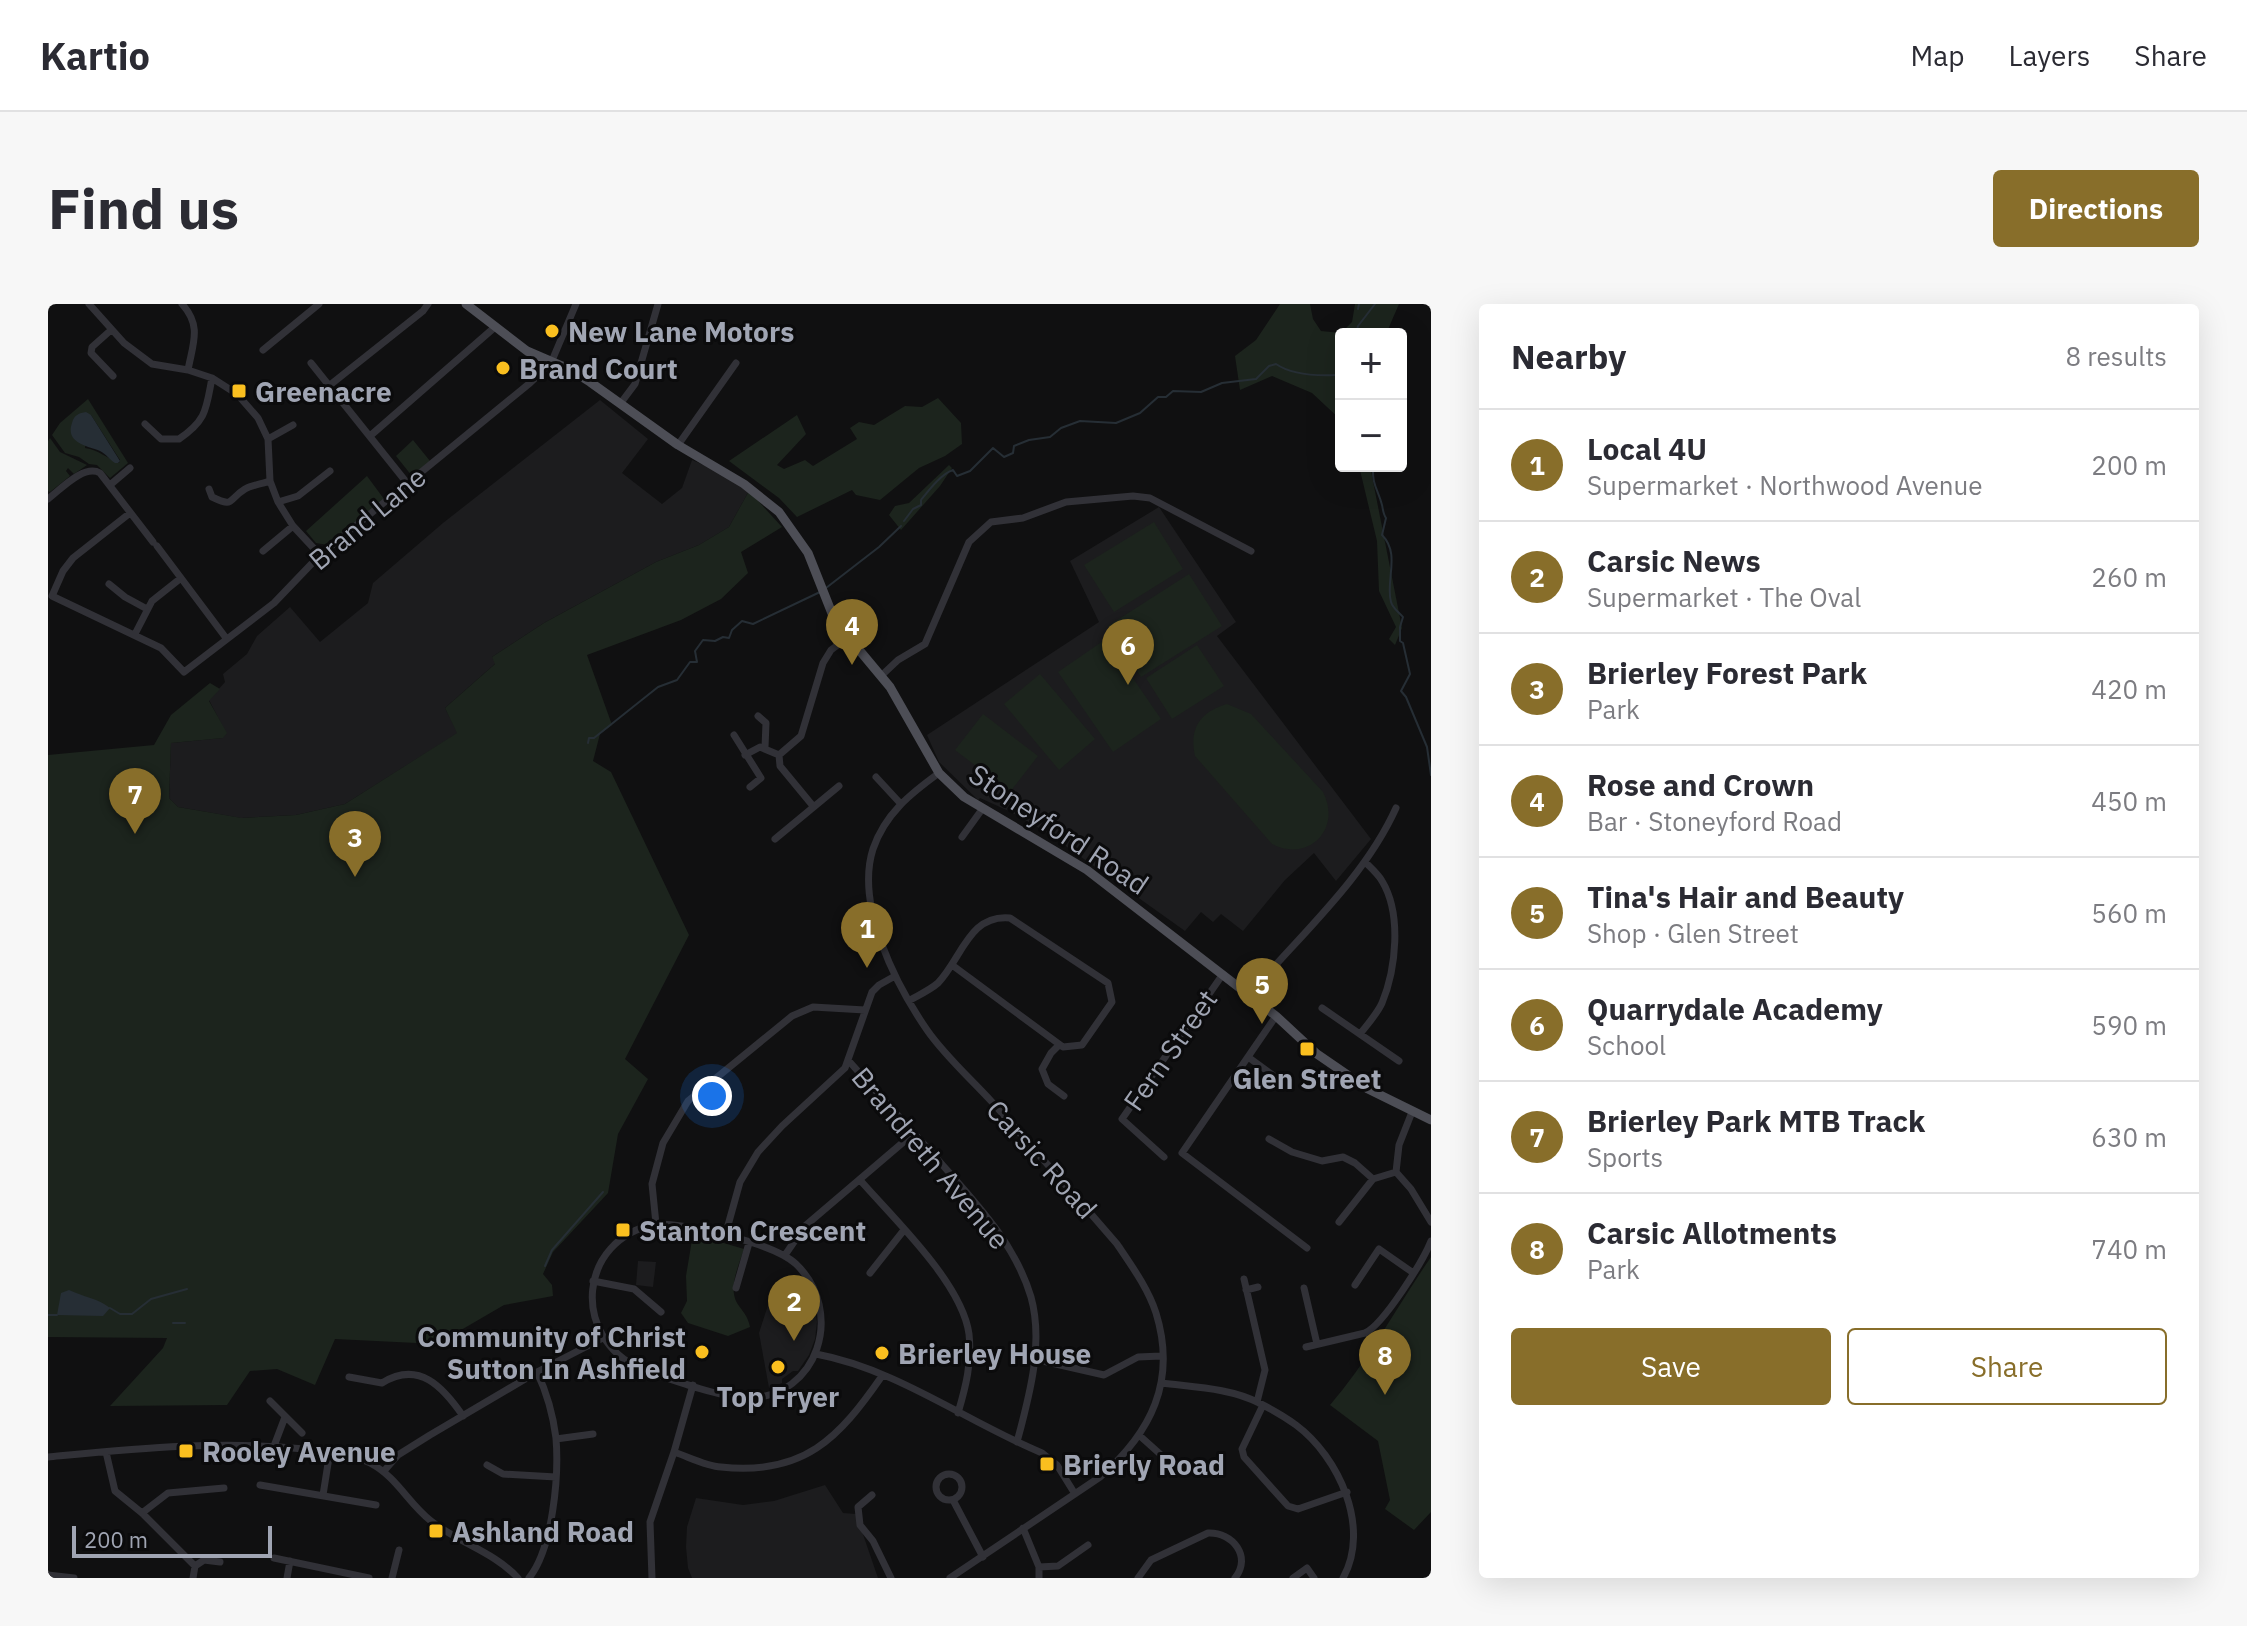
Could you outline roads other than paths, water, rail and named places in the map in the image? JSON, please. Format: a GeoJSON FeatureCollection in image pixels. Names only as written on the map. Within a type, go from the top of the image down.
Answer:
{"type":"FeatureCollection","features":[{"type":"Feature","properties":{"kind":"main road","name":"Stoneyford Road"},"geometry":{"type":"LineString","coordinates":[[466,304],[478,308],[495,327],[527,351],[571,370],[678,445],[721,469],[779,512],[808,553],[835,621],[901,705],[939,773],[964,797],[1087,870],[1276,1016],[1317,1054],[1368,1089],[1431,1120]]}},
{"type":"Feature","properties":{"kind":"street"},"geometry":{"type":"LineString","coordinates":[[89,304],[111,330],[152,364],[212,378],[237,394],[258,418],[268,439],[270,481],[278,502],[293,526],[320,555]]}},
{"type":"Feature","properties":{"kind":"street"},"geometry":{"type":"LineString","coordinates":[[182,304],[193,316],[196,328],[188,370]]}},
{"type":"Feature","properties":{"kind":"street"},"geometry":{"type":"LineString","coordinates":[[266,348],[283,341],[319,304]]}},
{"type":"Feature","properties":{"kind":"street"},"geometry":{"type":"LineString","coordinates":[[330,385],[428,304]]}},
{"type":"Feature","properties":{"kind":"street"},"geometry":{"type":"LineString","coordinates":[[551,363],[576,304]]}},
{"type":"Feature","properties":{"kind":"street"},"geometry":{"type":"LineString","coordinates":[[620,404],[635,384],[658,304]]}},
{"type":"Feature","properties":{"kind":"street"},"geometry":{"type":"LineString","coordinates":[[370,436],[495,327]]}},
{"type":"Feature","properties":{"kind":"street"},"geometry":{"type":"LineString","coordinates":[[111,330],[92,347],[91,353],[113,376]]}},
{"type":"Feature","properties":{"kind":"street"},"geometry":{"type":"LineString","coordinates":[[311,363],[407,483]]}},
{"type":"Feature","properties":{"kind":"street","name":"Brand Lane"},"geometry":{"type":"LineString","coordinates":[[135,634],[161,648],[184,672],[274,603],[320,555],[551,363]]}},
{"type":"Feature","properties":{"kind":"street"},"geometry":{"type":"LineString","coordinates":[[678,445],[736,363]]}},
{"type":"Feature","properties":{"kind":"street"},"geometry":{"type":"LineString","coordinates":[[145,424],[161,439],[179,439],[201,422],[206,414],[212,378]]}},
{"type":"Feature","properties":{"kind":"street"},"geometry":{"type":"LineString","coordinates":[[268,439],[293,425]]}},
{"type":"Feature","properties":{"kind":"street"},"geometry":{"type":"LineString","coordinates":[[110,485],[130,468]]}},
{"type":"Feature","properties":{"kind":"street"},"geometry":{"type":"LineString","coordinates":[[48,499],[89,469],[98,471],[226,638]]}},
{"type":"Feature","properties":{"kind":"street"},"geometry":{"type":"LineString","coordinates":[[278,502],[298,496],[330,471]]}},
{"type":"Feature","properties":{"kind":"street"},"geometry":{"type":"LineString","coordinates":[[209,489],[212,497],[224,504],[244,490],[270,481]]}},
{"type":"Feature","properties":{"kind":"street"},"geometry":{"type":"LineString","coordinates":[[881,676],[898,660],[925,644],[969,542],[991,522],[1023,518],[1066,502],[1133,496],[1150,498],[1251,551]]}},
{"type":"Feature","properties":{"kind":"street"},"geometry":{"type":"LineString","coordinates":[[130,513],[73,558],[63,571],[52,596],[135,634],[147,609],[159,594],[181,578]]}},
{"type":"Feature","properties":{"kind":"street"},"geometry":{"type":"LineString","coordinates":[[263,551],[293,526]]}},
{"type":"Feature","properties":{"kind":"street"},"geometry":{"type":"LineString","coordinates":[[109,584],[147,609]]}},
{"type":"Feature","properties":{"kind":"street"},"geometry":{"type":"LineString","coordinates":[[779,755],[801,736],[823,663],[831,650],[847,638]]}},
{"type":"Feature","properties":{"kind":"street"},"geometry":{"type":"LineString","coordinates":[[758,716],[766,723],[765,747]]}},
{"type":"Feature","properties":{"kind":"street"},"geometry":{"type":"LineString","coordinates":[[734,735],[761,778],[750,787]]}},
{"type":"Feature","properties":{"kind":"street"},"geometry":{"type":"LineString","coordinates":[[745,755],[765,747],[779,755]]}},
{"type":"Feature","properties":{"kind":"street"},"geometry":{"type":"LineString","coordinates":[[779,755],[780,766],[813,806]]}},
{"type":"Feature","properties":{"kind":"street","name":"Carsic Road"},"geometry":{"type":"LineString","coordinates":[[939,773],[900,803],[876,842],[869,876],[870,902],[895,976],[928,1031],[1117,1244],[1138,1276],[1156,1313],[1162,1383],[1140,1436],[1122,1458],[1075,1494],[950,1578]]}},
{"type":"Feature","properties":{"kind":"street"},"geometry":{"type":"LineString","coordinates":[[876,777],[900,803]]}},
{"type":"Feature","properties":{"kind":"street"},"geometry":{"type":"LineString","coordinates":[[775,839],[839,786]]}},
{"type":"Feature","properties":{"kind":"street"},"geometry":{"type":"LineString","coordinates":[[962,837],[983,808]]}},
{"type":"Feature","properties":{"kind":"street"},"geometry":{"type":"LineString","coordinates":[[1249,995],[1365,862],[1385,832],[1396,808]]}},
{"type":"Feature","properties":{"kind":"street"},"geometry":{"type":"LineString","coordinates":[[794,823],[801,831]]}},
{"type":"Feature","properties":{"kind":"street"},"geometry":{"type":"LineString","coordinates":[[1360,1034],[1381,1006],[1390,978],[1394,937],[1393,907],[1382,881],[1365,862]]}},
{"type":"Feature","properties":{"kind":"street"},"geometry":{"type":"LineString","coordinates":[[910,1000],[936,985],[975,929],[989,919],[1010,918],[1108,983],[1112,1002],[1082,1045],[1063,1047],[952,965]]}},
{"type":"Feature","properties":{"kind":"street","name":"Fern Street"},"geometry":{"type":"LineString","coordinates":[[1164,1157],[1122,1119],[1223,974]]}},
{"type":"Feature","properties":{"kind":"street"},"geometry":{"type":"LineString","coordinates":[[725,1236],[740,1182],[758,1152],[845,1068],[872,992],[895,976]]}},
{"type":"Feature","properties":{"kind":"street"},"geometry":{"type":"LineString","coordinates":[[656,1224],[652,1184],[663,1143],[688,1101],[792,1016],[813,1007],[865,1010]]}},
{"type":"Feature","properties":{"kind":"street"},"geometry":{"type":"LineString","coordinates":[[1322,1008],[1399,1061]]}},
{"type":"Feature","properties":{"kind":"street"},"geometry":{"type":"LineString","coordinates":[[1276,1016],[1182,1153],[1307,1248]]}},
{"type":"Feature","properties":{"kind":"street"},"geometry":{"type":"LineString","coordinates":[[1059,1045],[1042,1069],[1048,1084],[1064,1096]]}},
{"type":"Feature","properties":{"kind":"street"},"geometry":{"type":"LineString","coordinates":[[1248,1057],[1274,1076]]}},
{"type":"Feature","properties":{"kind":"street","name":"Brandreth Avenue"},"geometry":{"type":"LineString","coordinates":[[848,1060],[975,1202],[1013,1251],[1031,1298],[1034,1359],[1031,1390],[1017,1442]]}},
{"type":"Feature","properties":{"kind":"street"},"geometry":{"type":"LineString","coordinates":[[1412,1112],[1399,1145],[1396,1172],[1411,1189],[1431,1222]]}},
{"type":"Feature","properties":{"kind":"street"},"geometry":{"type":"LineString","coordinates":[[785,1255],[805,1226],[914,1133]]}},
{"type":"Feature","properties":{"kind":"street"},"geometry":{"type":"LineString","coordinates":[[1269,1139],[1292,1152],[1322,1161],[1343,1157],[1373,1179]]}},
{"type":"Feature","properties":{"kind":"street"},"geometry":{"type":"LineString","coordinates":[[1339,1222],[1373,1179],[1396,1172]]}},
{"type":"Feature","properties":{"kind":"street"},"geometry":{"type":"LineString","coordinates":[[860,1180],[954,1291],[968,1330],[968,1380],[958,1413]]}},
{"type":"Feature","properties":{"kind":"street"},"geometry":{"type":"LineString","coordinates":[[656,1224],[688,1226],[725,1236],[785,1255],[807,1276],[821,1303],[823,1322],[816,1354],[793,1382],[759,1397],[736,1397],[629,1364],[603,1338],[594,1314],[593,1281],[604,1257],[620,1238],[640,1227],[656,1224]]}},
{"type":"Feature","properties":{"kind":"street"},"geometry":{"type":"LineString","coordinates":[[870,1273],[904,1230]]}},
{"type":"Feature","properties":{"kind":"street"},"geometry":{"type":"LineString","coordinates":[[1306,1347],[1374,1329],[1431,1241]]}},
{"type":"Feature","properties":{"kind":"street"},"geometry":{"type":"LineString","coordinates":[[736,1288],[749,1243]]}},
{"type":"Feature","properties":{"kind":"street"},"geometry":{"type":"LineString","coordinates":[[1355,1285],[1379,1249],[1412,1272]]}},
{"type":"Feature","properties":{"kind":"street"},"geometry":{"type":"LineString","coordinates":[[1244,1279],[1265,1370],[1260,1404],[1242,1449],[1244,1457],[1288,1506],[1298,1509],[1347,1492]]}},
{"type":"Feature","properties":{"kind":"street"},"geometry":{"type":"LineString","coordinates":[[593,1281],[634,1289],[661,1312]]}},
{"type":"Feature","properties":{"kind":"street"},"geometry":{"type":"LineString","coordinates":[[1246,1290],[1258,1287]]}},
{"type":"Feature","properties":{"kind":"street"},"geometry":{"type":"LineString","coordinates":[[1304,1288],[1317,1344]]}},
{"type":"Feature","properties":{"kind":"street"},"geometry":{"type":"LineString","coordinates":[[384,1471],[398,1455],[537,1372],[603,1338]]}},
{"type":"Feature","properties":{"kind":"street"},"geometry":{"type":"LineString","coordinates":[[816,1354],[844,1360],[917,1391],[1042,1453],[1057,1465],[1075,1494]]}},
{"type":"Feature","properties":{"kind":"street"},"geometry":{"type":"LineString","coordinates":[[1034,1359],[1104,1375],[1138,1357],[1161,1356]]}},
{"type":"Feature","properties":{"kind":"street"},"geometry":{"type":"LineString","coordinates":[[529,1578],[536,1569],[550,1524],[556,1477],[556,1439],[546,1391],[537,1372]]}},
{"type":"Feature","properties":{"kind":"street"},"geometry":{"type":"LineString","coordinates":[[349,1377],[382,1383],[393,1376],[412,1374],[427,1379],[445,1390],[463,1416]]}},
{"type":"Feature","properties":{"kind":"street"},"geometry":{"type":"LineString","coordinates":[[674,1452],[718,1467],[759,1468],[786,1462],[814,1451],[841,1430],[882,1376]]}},
{"type":"Feature","properties":{"kind":"street"},"geometry":{"type":"LineString","coordinates":[[1162,1383],[1220,1392],[1260,1404],[1298,1426],[1327,1459],[1347,1492],[1355,1532],[1353,1558],[1343,1578]]}},
{"type":"Feature","properties":{"kind":"street"},"geometry":{"type":"LineString","coordinates":[[652,1578],[650,1522],[693,1385]]}},
{"type":"Feature","properties":{"kind":"street"},"geometry":{"type":"LineString","coordinates":[[270,1401],[302,1433]]}},
{"type":"Feature","properties":{"kind":"street"},"geometry":{"type":"LineString","coordinates":[[274,1446],[285,1417]]}},
{"type":"Feature","properties":{"kind":"street"},"geometry":{"type":"LineString","coordinates":[[556,1439],[593,1434]]}},
{"type":"Feature","properties":{"kind":"street"},"geometry":{"type":"LineString","coordinates":[[1140,1436],[1179,1471]]}},
{"type":"Feature","properties":{"kind":"street"},"geometry":{"type":"LineString","coordinates":[[48,1457],[216,1445],[330,1451],[368,1461],[384,1471],[430,1521],[472,1544],[518,1578]]}},
{"type":"Feature","properties":{"kind":"street"},"geometry":{"type":"LineString","coordinates":[[323,1495],[330,1451]]}},
{"type":"Feature","properties":{"kind":"street"},"geometry":{"type":"LineString","coordinates":[[106,1452],[115,1491],[142,1513],[195,1566]]}},
{"type":"Feature","properties":{"kind":"street"},"geometry":{"type":"LineString","coordinates":[[487,1465],[503,1474],[556,1477]]}},
{"type":"Feature","properties":{"kind":"street"},"geometry":{"type":"LineString","coordinates":[[260,1485],[376,1505]]}},
{"type":"Feature","properties":{"kind":"street"},"geometry":{"type":"LineString","coordinates":[[142,1513],[168,1493],[224,1488]]}},
{"type":"Feature","properties":{"kind":"street"},"geometry":{"type":"LineString","coordinates":[[872,1495],[858,1507],[860,1525],[873,1541],[891,1578]]}},
{"type":"Feature","properties":{"kind":"street"},"geometry":{"type":"LineString","coordinates":[[953,1500],[983,1557]]}},
{"type":"Feature","properties":{"kind":"street"},"geometry":{"type":"LineString","coordinates":[[1023,1528],[1039,1567],[1039,1578]]}},
{"type":"Feature","properties":{"kind":"street"},"geometry":{"type":"LineString","coordinates":[[1138,1578],[1151,1560],[1208,1533],[1219,1533],[1231,1540],[1241,1554],[1240,1571],[1235,1578]]}},
{"type":"Feature","properties":{"kind":"street"},"geometry":{"type":"LineString","coordinates":[[1039,1567],[1058,1566],[1088,1545]]}},
{"type":"Feature","properties":{"kind":"street"},"geometry":{"type":"LineString","coordinates":[[392,1578],[399,1550]]}},
{"type":"Feature","properties":{"kind":"street"},"geometry":{"type":"LineString","coordinates":[[274,1558],[369,1578]]}},
{"type":"Feature","properties":{"kind":"street"},"geometry":{"type":"LineString","coordinates":[[193,1578],[195,1566],[204,1560],[220,1562]]}},
{"type":"Feature","properties":{"kind":"street"},"geometry":{"type":"LineString","coordinates":[[287,1578],[290,1561]]}},
{"type":"Feature","properties":{"kind":"street"},"geometry":{"type":"LineString","coordinates":[[1293,1578],[1307,1568],[1314,1578]]}},
{"type":"Feature","properties":{"kind":"street"},"geometry":{"type":"LineString","coordinates":[[48,1575],[74,1578]]}},
{"type":"Feature","properties":{"kind":"waterway"},"geometry":{"type":"LineString","coordinates":[[1358,309],[1359,304]]}},
{"type":"Feature","properties":{"kind":"waterway"},"geometry":{"type":"LineString","coordinates":[[1358,328],[1375,304]]}},
{"type":"Feature","properties":{"kind":"waterway"},"geometry":{"type":"LineString","coordinates":[[904,521],[944,475],[953,470],[957,476],[970,471],[993,448],[1004,457],[1013,453],[1014,446],[1050,437],[1061,428],[1080,421],[1116,423],[1140,413],[1158,397],[1166,397],[1173,391],[1201,392],[1222,383],[1256,379],[1269,366],[1276,364],[1304,374],[1335,375]]}},
{"type":"Feature","properties":{"kind":"waterway"},"geometry":{"type":"LineString","coordinates":[[1373,472],[1386,518],[1382,535],[1391,551],[1391,602],[1403,617],[1400,641],[1410,674],[1401,691],[1427,747],[1431,775]]}},
{"type":"Feature","properties":{"kind":"waterway"},"geometry":{"type":"LineString","coordinates":[[826,588],[901,526]]}},
{"type":"Feature","properties":{"kind":"waterway"},"geometry":{"type":"LineString","coordinates":[[588,743],[589,738],[594,738],[658,687],[677,680],[690,662],[697,662],[695,651],[703,640],[729,638],[732,630],[742,621],[753,624],[820,592]]}},
{"type":"Feature","properties":{"kind":"waterway"},"geometry":{"type":"LineString","coordinates":[[545,1266],[552,1250],[603,1192]]}},
{"type":"Feature","properties":{"kind":"waterway"},"geometry":{"type":"LineString","coordinates":[[110,1308],[120,1314],[132,1314],[151,1299],[187,1289]]}},
{"type":"Feature","properties":{"kind":"waterway"},"geometry":{"type":"LineString","coordinates":[[48,1315],[57,1315]]}},
{"type":"Feature","properties":{"kind":"waterway"},"geometry":{"type":"LineString","coordinates":[[173,1323],[185,1323]]}},
{"type":"Feature","properties":{"kind":"place","name":"New Lane Motors"},"geometry":{"type":"Point","coordinates":[552,331]}},
{"type":"Feature","properties":{"kind":"place","name":"Brand Court"},"geometry":{"type":"Point","coordinates":[503,368]}},
{"type":"Feature","properties":{"kind":"place","name":"Greenacre"},"geometry":{"type":"Point","coordinates":[239,391]}},
{"type":"Feature","properties":{"kind":"place","name":"Rose and Crown"},"geometry":{"type":"Point","coordinates":[852,665]}},
{"type":"Feature","properties":{"kind":"place","name":"Quarrydale Academy"},"geometry":{"type":"Point","coordinates":[1128,685]}},
{"type":"Feature","properties":{"kind":"place","name":"Brierley Park MTB Track"},"geometry":{"type":"Point","coordinates":[135,834]}},
{"type":"Feature","properties":{"kind":"place","name":"Brierley Forest Park"},"geometry":{"type":"Point","coordinates":[355,877]}},
{"type":"Feature","properties":{"kind":"place","name":"Local 4U"},"geometry":{"type":"Point","coordinates":[867,968]}},
{"type":"Feature","properties":{"kind":"place","name":"Tina's Hair and Beauty"},"geometry":{"type":"Point","coordinates":[1262,1024]}},
{"type":"Feature","properties":{"kind":"place","name":"Glen Street"},"geometry":{"type":"Point","coordinates":[1307,1049]}},
{"type":"Feature","properties":{"kind":"place","name":"Stanton Crescent"},"geometry":{"type":"Point","coordinates":[623,1230]}},
{"type":"Feature","properties":{"kind":"place","name":"Carsic News"},"geometry":{"type":"Point","coordinates":[794,1341]}},
{"type":"Feature","properties":{"kind":"place","name":"Community of Christ Sutton In Ashfield"},"geometry":{"type":"Point","coordinates":[702,1352]}},
{"type":"Feature","properties":{"kind":"place","name":"Brierley House"},"geometry":{"type":"Point","coordinates":[882,1353]}},
{"type":"Feature","properties":{"kind":"place","name":"Top Fryer"},"geometry":{"type":"Point","coordinates":[778,1367]}},
{"type":"Feature","properties":{"kind":"place","name":"Carsic Allotments"},"geometry":{"type":"Point","coordinates":[1385,1395]}},
{"type":"Feature","properties":{"kind":"place","name":"Rooley Avenue"},"geometry":{"type":"Point","coordinates":[186,1451]}},
{"type":"Feature","properties":{"kind":"place","name":"Brierly Road"},"geometry":{"type":"Point","coordinates":[1047,1464]}},
{"type":"Feature","properties":{"kind":"place","name":"Ashland Road"},"geometry":{"type":"Point","coordinates":[436,1531]}}]}
